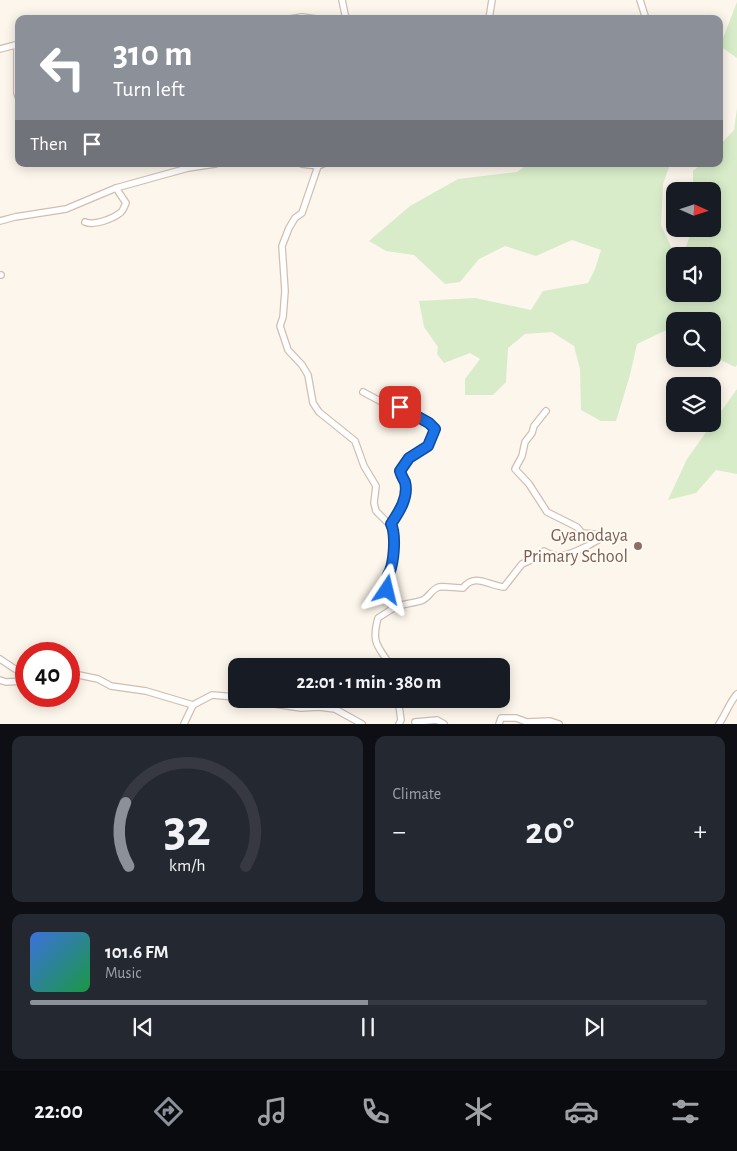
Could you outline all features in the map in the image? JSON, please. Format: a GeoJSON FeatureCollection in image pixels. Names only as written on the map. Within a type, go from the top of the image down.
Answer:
{"type":"FeatureCollection","features":[{"type":"Feature","properties":{"kind":"street"},"geometry":{"type":"LineString","coordinates":[[342,0],[345,15]]}},
{"type":"Feature","properties":{"kind":"street"},"geometry":{"type":"LineString","coordinates":[[490,15],[492,0]]}},
{"type":"Feature","properties":{"kind":"street"},"geometry":{"type":"LineString","coordinates":[[640,0],[645,15]]}},
{"type":"Feature","properties":{"kind":"street"},"geometry":{"type":"LineString","coordinates":[[0,50],[15,45]]}},
{"type":"Feature","properties":{"kind":"street"},"geometry":{"type":"LineString","coordinates":[[0,221],[66,209],[116,188],[194,167]]}},
{"type":"Feature","properties":{"kind":"street"},"geometry":{"type":"LineString","coordinates":[[319,167],[302,213],[295,218],[282,246],[285,291],[283,318],[280,326],[288,350],[302,365],[308,375],[313,403],[318,412],[355,441],[364,466],[376,486],[374,503],[376,511],[391,524],[393,531],[392,562],[385,583],[392,609]]}},
{"type":"Feature","properties":{"kind":"street"},"geometry":{"type":"LineString","coordinates":[[85,222],[91,224],[121,213],[126,203],[116,188]]}},
{"type":"Feature","properties":{"kind":"street"},"geometry":{"type":"LineString","coordinates":[[363,392],[380,401],[407,409],[435,429],[428,446],[409,458],[400,471],[405,483],[405,497],[401,509],[391,524]]}},
{"type":"Feature","properties":{"kind":"street"},"geometry":{"type":"LineString","coordinates":[[386,658],[377,646],[374,632],[378,618],[392,609],[425,599],[435,589],[441,587],[463,588],[466,584],[473,581],[486,580],[497,586],[504,587],[522,564],[544,552],[557,556],[568,554],[598,540],[594,534],[582,533],[577,527],[547,512],[529,484],[515,469],[522,456],[525,442],[532,433],[534,426],[546,411]]}},
{"type":"Feature","properties":{"kind":"street"},"geometry":{"type":"LineString","coordinates":[[0,659],[15,668]]}},
{"type":"Feature","properties":{"kind":"street"},"geometry":{"type":"LineString","coordinates":[[80,675],[98,679],[111,686],[146,692],[193,705]]}},
{"type":"Feature","properties":{"kind":"street"},"geometry":{"type":"LineString","coordinates":[[0,680],[15,682]]}},
{"type":"Feature","properties":{"kind":"street"},"geometry":{"type":"LineString","coordinates":[[719,724],[726,715],[730,702],[737,694]]}},
{"type":"Feature","properties":{"kind":"street"},"geometry":{"type":"LineString","coordinates":[[184,724],[193,705],[212,695],[228,696]]}},
{"type":"Feature","properties":{"kind":"street"},"geometry":{"type":"LineString","coordinates":[[326,708],[334,709],[362,724]]}},
{"type":"Feature","properties":{"kind":"street"},"geometry":{"type":"LineString","coordinates":[[399,708],[400,722],[415,723],[437,720],[444,724]]}},
{"type":"Feature","properties":{"kind":"street"},"geometry":{"type":"LineString","coordinates":[[499,724],[501,718],[516,718],[527,722],[550,721],[559,724]]}},
{"type":"Feature","properties":{"kind":"green space"},"geometry":{"type":"Polygon","coordinates":[[[737,2],[737,58],[723,48],[723,38],[737,2]]]}},
{"type":"Feature","properties":{"kind":"green space"},"geometry":{"type":"Polygon","coordinates":[[[737,108],[737,365],[735,367],[721,360],[721,312],[666,312],[666,330],[637,344],[616,421],[601,421],[581,410],[580,369],[574,346],[552,332],[525,334],[508,348],[506,382],[493,395],[465,395],[465,379],[480,359],[470,353],[444,363],[437,354],[438,347],[424,327],[419,301],[475,298],[531,310],[543,291],[588,283],[601,250],[572,240],[536,256],[505,246],[479,259],[460,282],[445,284],[414,255],[386,251],[369,241],[410,206],[458,179],[517,172],[524,167],[669,167],[663,184],[661,225],[671,247],[666,247],[666,302],[721,302],[721,247],[686,247],[689,238],[721,238],[721,182],[693,182],[693,171],[698,167],[723,167],[723,142],[734,130],[737,108]]]}},
{"type":"Feature","properties":{"kind":"green space"},"geometry":{"type":"Polygon","coordinates":[[[737,389],[737,474],[716,470],[696,493],[668,500],[687,459],[706,432],[721,432],[721,411],[737,389]]]}},
{"type":"Feature","properties":{"kind":"place","name":"Gyanodaya Primary School"},"geometry":{"type":"Point","coordinates":[638,546]}},
{"type":"Feature","properties":{"kind":"route"},"geometry":{"type":"LineString","coordinates":[[387,590],[385,580],[391,567],[394,538],[391,524],[401,509],[405,497],[405,483],[400,471],[409,458],[428,446],[435,429],[407,409],[400,407]]}}]}
